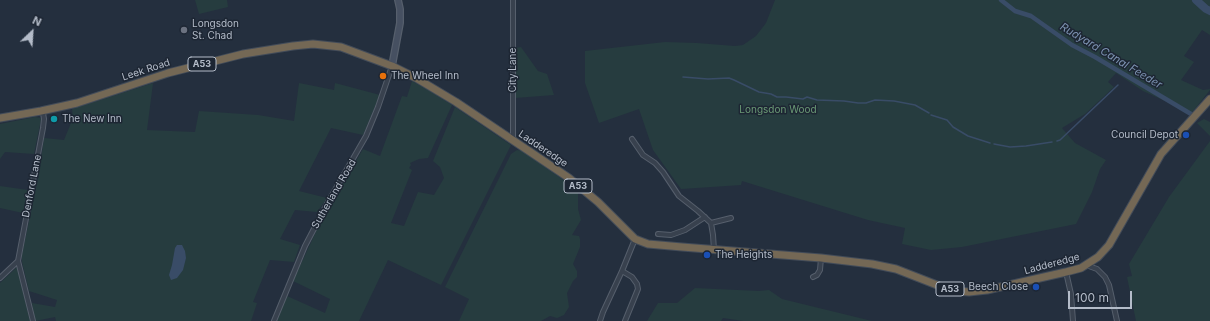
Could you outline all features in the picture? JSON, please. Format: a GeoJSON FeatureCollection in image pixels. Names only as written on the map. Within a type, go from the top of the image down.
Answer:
{"type":"FeatureCollection","features":[{"type":"Feature","properties":{"kind":"highway","name":"Leek Road"},"geometry":{"type":"LineString","coordinates":[[0,118],[77,103],[168,73],[243,54],[293,46],[313,44],[341,47],[392,66]]}},
{"type":"Feature","properties":{"kind":"highway","name":"Ladderedge"},"geometry":{"type":"LineString","coordinates":[[392,66],[443,94],[569,178],[598,202],[635,239],[648,244],[820,258],[872,264],[896,269],[957,291],[969,292],[987,290],[1081,268],[1098,257],[1109,245],[1162,154],[1210,99]]}},
{"type":"Feature","properties":{"kind":"street"},"geometry":{"type":"LineString","coordinates":[[392,66],[400,23],[398,0]]}},
{"type":"Feature","properties":{"kind":"street","name":"City Lane"},"geometry":{"type":"LineString","coordinates":[[513,0],[514,141]]}},
{"type":"Feature","properties":{"kind":"street","name":"Sutherland Road"},"geometry":{"type":"LineString","coordinates":[[274,321],[305,246],[328,202],[366,136],[392,66]]}},
{"type":"Feature","properties":{"kind":"street","name":"Denford Lane"},"geometry":{"type":"LineString","coordinates":[[18,261],[44,128],[43,113],[41,111]]}},
{"type":"Feature","properties":{"kind":"street"},"geometry":{"type":"LineString","coordinates":[[632,139],[643,155],[655,163],[663,172],[679,196],[711,223],[714,250]]}},
{"type":"Feature","properties":{"kind":"street"},"geometry":{"type":"LineString","coordinates":[[658,234],[671,234],[685,230],[705,217]]}},
{"type":"Feature","properties":{"kind":"street"},"geometry":{"type":"LineString","coordinates":[[711,223],[731,218]]}},
{"type":"Feature","properties":{"kind":"street"},"geometry":{"type":"LineString","coordinates":[[600,321],[635,239]]}},
{"type":"Feature","properties":{"kind":"street"},"geometry":{"type":"LineString","coordinates":[[813,278],[820,270],[820,258]]}},
{"type":"Feature","properties":{"kind":"street"},"geometry":{"type":"LineString","coordinates":[[0,278],[18,261],[33,321]]}},
{"type":"Feature","properties":{"kind":"street"},"geometry":{"type":"LineString","coordinates":[[1086,265],[1097,269],[1106,277],[1116,321]]}},
{"type":"Feature","properties":{"kind":"street"},"geometry":{"type":"LineString","coordinates":[[622,271],[632,277],[637,284],[638,289],[625,321]]}},
{"type":"Feature","properties":{"kind":"street"},"geometry":{"type":"LineString","coordinates":[[1066,272],[1071,294],[1073,321]]}},
{"type":"Feature","properties":{"kind":"green space"},"geometry":{"type":"Polygon","coordinates":[[[195,0],[227,0],[228,7],[199,14],[195,0]]]}},
{"type":"Feature","properties":{"kind":"green space","name":"Longsdon Wood"},"geometry":{"type":"Polygon","coordinates":[[[775,0],[1210,0],[1210,35],[1202,30],[1184,56],[1194,62],[1181,80],[1203,90],[1210,90],[1190,115],[1176,106],[1143,91],[1116,73],[1108,82],[1114,87],[1085,114],[1062,128],[1075,143],[1106,160],[1100,169],[1092,192],[1076,224],[962,247],[931,250],[902,244],[905,228],[868,220],[742,181],[741,185],[681,189],[653,150],[639,109],[599,123],[585,83],[585,51],[665,42],[735,46],[743,45],[756,36],[766,23],[775,0]]]}},
{"type":"Feature","properties":{"kind":"green space"},"geometry":{"type":"Polygon","coordinates":[[[521,47],[538,71],[547,74],[554,95],[515,98],[515,49],[521,47]]]}},
{"type":"Feature","properties":{"kind":"green space"},"geometry":{"type":"Polygon","coordinates":[[[412,81],[452,105],[428,158],[419,159],[410,163],[411,165],[409,168],[412,170],[391,223],[404,226],[418,192],[434,195],[444,178],[440,167],[433,161],[455,107],[511,145],[441,285],[388,260],[359,321],[277,321],[287,296],[325,313],[330,299],[293,281],[320,223],[363,149],[380,156],[402,96],[407,97],[412,81]]]}},
{"type":"Feature","properties":{"kind":"green space"},"geometry":{"type":"Polygon","coordinates":[[[153,83],[147,130],[195,132],[199,111],[258,115],[294,121],[299,83],[334,90],[335,83],[380,95],[363,135],[331,128],[299,191],[327,198],[317,212],[295,210],[280,239],[300,245],[294,262],[270,260],[253,302],[257,303],[251,321],[56,321],[55,317],[35,321],[32,303],[55,307],[57,300],[29,291],[22,262],[22,254],[39,174],[44,138],[64,140],[73,118],[72,109],[153,83]]]}},
{"type":"Feature","properties":{"kind":"green space"},"geometry":{"type":"Polygon","coordinates":[[[35,117],[41,118],[41,120],[34,154],[5,152],[0,159],[0,124],[35,117]]]}},
{"type":"Feature","properties":{"kind":"green space"},"geometry":{"type":"Polygon","coordinates":[[[1204,119],[1210,122],[1210,136],[1197,123],[1204,119]]]}},
{"type":"Feature","properties":{"kind":"green space"},"geometry":{"type":"Polygon","coordinates":[[[1210,141],[1210,321],[1136,321],[1127,277],[1132,276],[1129,264],[1169,197],[1210,141]]]}},
{"type":"Feature","properties":{"kind":"green space"},"geometry":{"type":"Polygon","coordinates":[[[517,150],[522,151],[578,190],[578,209],[581,220],[572,235],[579,236],[580,247],[573,264],[577,271],[577,277],[573,281],[567,293],[569,307],[564,315],[557,318],[550,316],[541,321],[459,321],[469,299],[445,287],[511,154],[517,150]]]}},
{"type":"Feature","properties":{"kind":"green space"},"geometry":{"type":"Polygon","coordinates":[[[0,186],[28,190],[23,213],[0,208],[0,186]]]}},
{"type":"Feature","properties":{"kind":"green space"},"geometry":{"type":"Polygon","coordinates":[[[17,267],[30,321],[0,321],[0,283],[17,267]]]}},
{"type":"Feature","properties":{"kind":"green space"},"geometry":{"type":"Polygon","coordinates":[[[695,288],[759,291],[769,290],[782,299],[872,321],[743,321],[723,318],[721,321],[647,321],[658,303],[677,303],[695,288]]]}},
{"type":"Feature","properties":{"kind":"water"},"geometry":{"type":"Polygon","coordinates":[[[177,245],[182,245],[186,258],[183,270],[177,278],[171,280],[169,275],[177,245]]]}},
{"type":"Feature","properties":{"kind":"waterway","name":"Rudyard Canal Feeder"},"geometry":{"type":"LineString","coordinates":[[1001,0],[1015,11],[1031,16],[1072,45],[1191,114]]}},
{"type":"Feature","properties":{"kind":"waterway"},"geometry":{"type":"LineString","coordinates":[[1196,0],[1210,11]]}},
{"type":"Feature","properties":{"kind":"waterway"},"geometry":{"type":"LineString","coordinates":[[683,77],[708,79],[729,78],[759,92],[771,94],[777,97],[803,99],[807,97],[817,100],[858,103],[866,103],[875,100],[894,101],[915,105],[929,113]]}},
{"type":"Feature","properties":{"kind":"waterway"},"geometry":{"type":"LineString","coordinates":[[1057,141],[1060,140],[1118,85]]}},
{"type":"Feature","properties":{"kind":"waterway"},"geometry":{"type":"LineString","coordinates":[[931,115],[947,120],[953,127],[968,136],[990,143]]}},
{"type":"Feature","properties":{"kind":"waterway"},"geometry":{"type":"LineString","coordinates":[[994,144],[1010,147],[1052,142]]}},
{"type":"Feature","properties":{"kind":"place","name":"Longsdon St. Chad"},"geometry":{"type":"Point","coordinates":[184,30]}},
{"type":"Feature","properties":{"kind":"place","name":"The Wheel Inn"},"geometry":{"type":"Point","coordinates":[383,76]}},
{"type":"Feature","properties":{"kind":"place","name":"The New Inn"},"geometry":{"type":"Point","coordinates":[54,119]}},
{"type":"Feature","properties":{"kind":"place","name":"Council Depot"},"geometry":{"type":"Point","coordinates":[1186,135]}},
{"type":"Feature","properties":{"kind":"place","name":"The Heights"},"geometry":{"type":"Point","coordinates":[707,255]}},
{"type":"Feature","properties":{"kind":"place","name":"Beech Close"},"geometry":{"type":"Point","coordinates":[1036,287]}}]}
